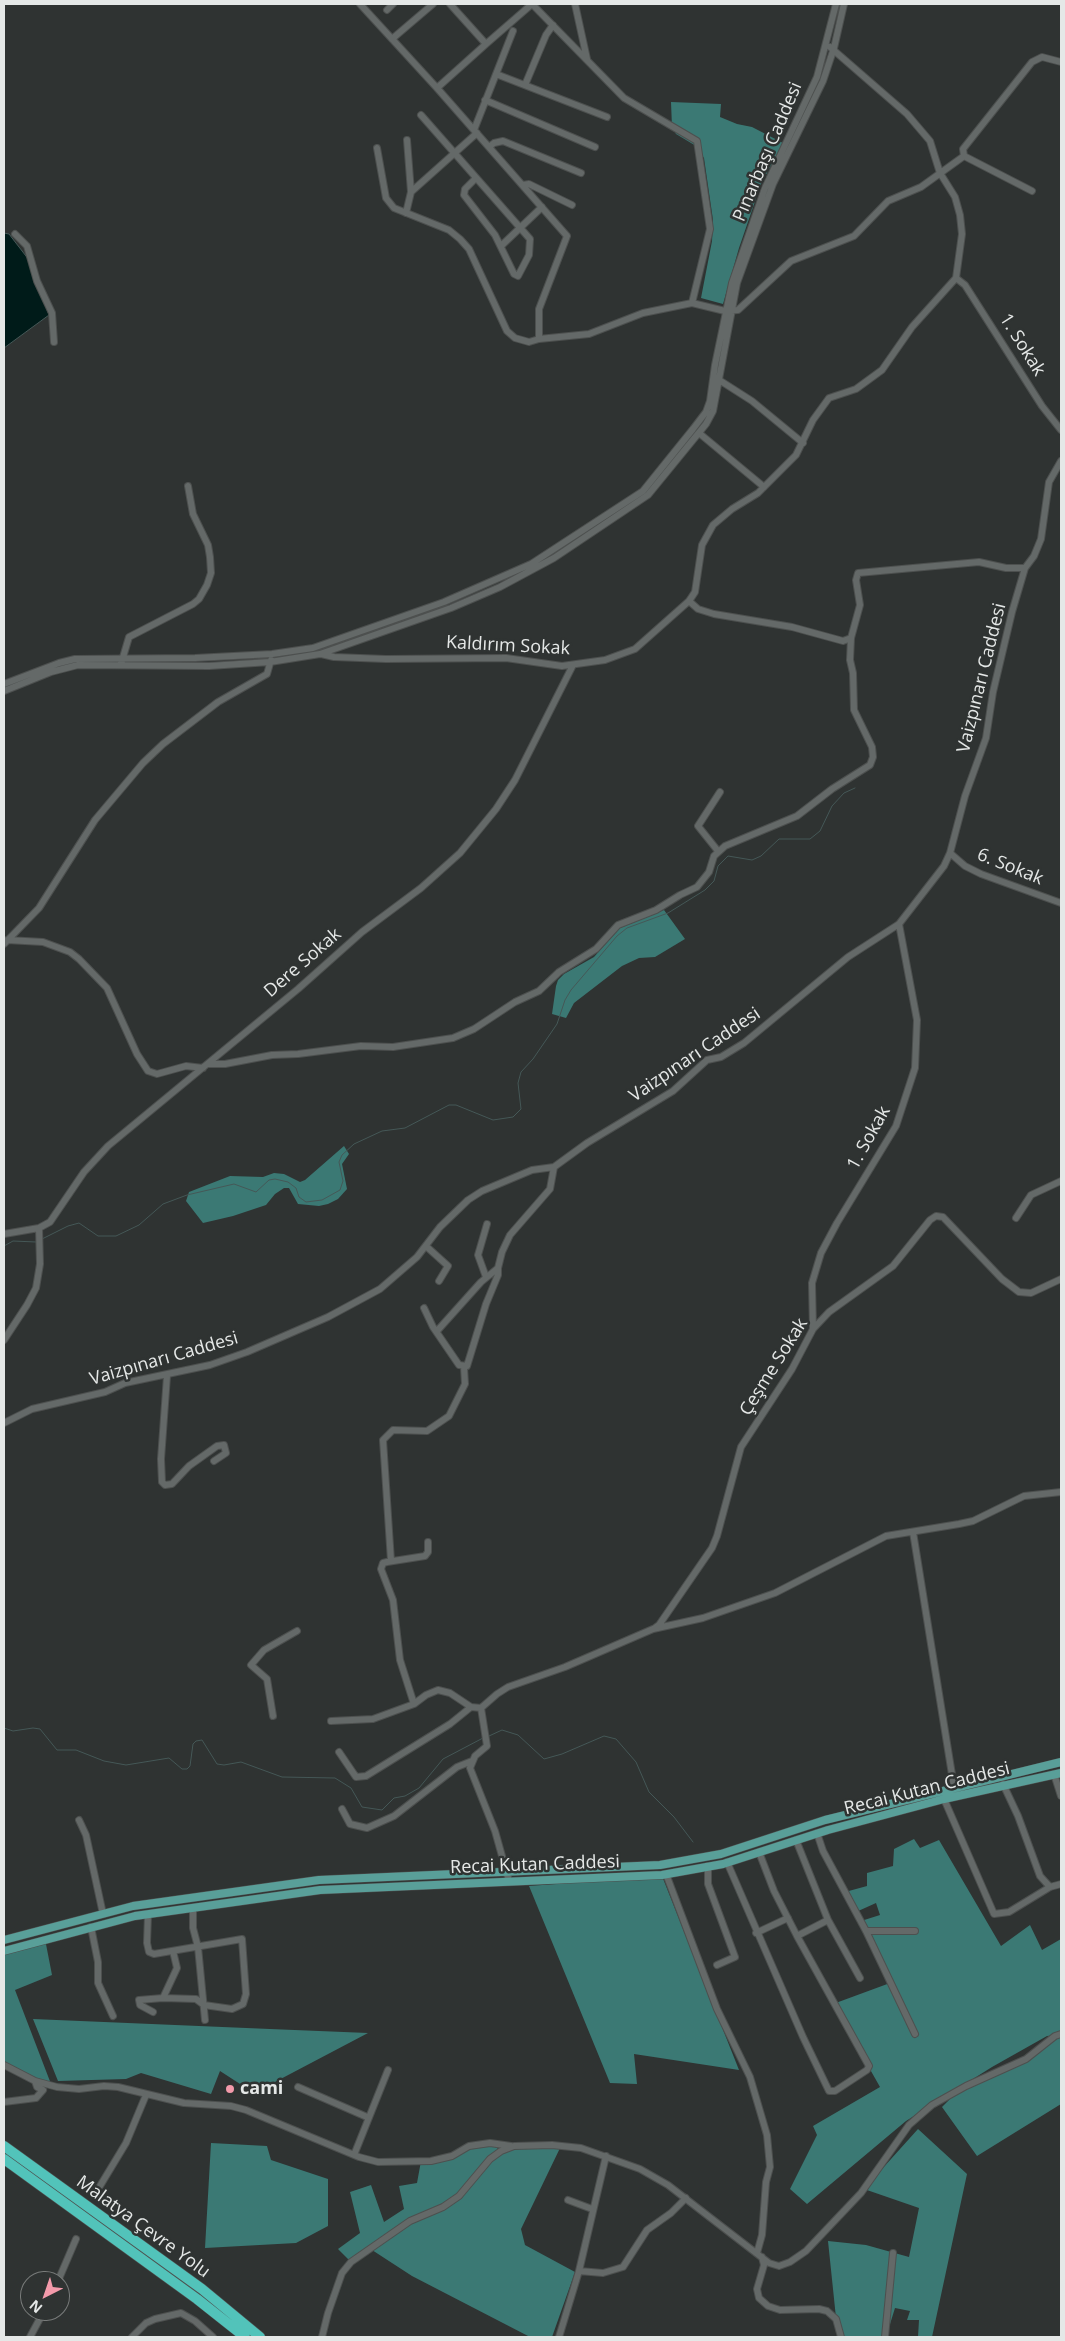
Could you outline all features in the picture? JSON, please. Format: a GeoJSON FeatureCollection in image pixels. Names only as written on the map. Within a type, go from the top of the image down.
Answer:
{"type":"FeatureCollection","features":[{"type":"Feature","properties":{"kind":"highway","name":"Malatya Çevre Yolu"},"geometry":{"type":"LineString","coordinates":[[4,2146],[202,2289],[260,2337]]}},
{"type":"Feature","properties":{"kind":"highway","name":"Malatya Çevre Yolu"},"geometry":{"type":"LineString","coordinates":[[4,2159],[197,2299],[245,2337]]}},
{"type":"Feature","properties":{"kind":"main road","name":"Recai Kutan Caddesi"},"geometry":{"type":"LineString","coordinates":[[4,1940],[133,1906],[319,1880],[506,1870],[660,1865],[721,1854],[825,1820],[954,1786],[1061,1762]]}},
{"type":"Feature","properties":{"kind":"main road","name":"Recai Kutan Caddesi"},"geometry":{"type":"LineString","coordinates":[[4,1951],[91,1927],[148,1915],[320,1890],[666,1874],[727,1862],[817,1833],[944,1799],[1003,1784],[1057,1774]]}},
{"type":"Feature","properties":{"kind":"street"},"geometry":{"type":"LineString","coordinates":[[360,4],[437,88],[567,236],[539,309],[539,339]]}},
{"type":"Feature","properties":{"kind":"street"},"geometry":{"type":"LineString","coordinates":[[387,10],[393,4]]}},
{"type":"Feature","properties":{"kind":"street"},"geometry":{"type":"LineString","coordinates":[[392,39],[433,4]]}},
{"type":"Feature","properties":{"kind":"street"},"geometry":{"type":"LineString","coordinates":[[450,4],[486,44]]}},
{"type":"Feature","properties":{"kind":"street"},"geometry":{"type":"LineString","coordinates":[[437,88],[532,4],[624,98],[696,141],[710,229],[692,303]]}},
{"type":"Feature","properties":{"kind":"street"},"geometry":{"type":"LineString","coordinates":[[574,4],[587,60]]}},
{"type":"Feature","properties":{"kind":"street","name":"Pınarbaşı Caddesi"},"geometry":{"type":"LineString","coordinates":[[728,312],[732,283],[764,188],[817,77],[827,45],[836,4]]}},
{"type":"Feature","properties":{"kind":"street"},"geometry":{"type":"LineString","coordinates":[[314,648],[320,654],[451,608],[533,570],[648,495],[699,433],[713,412],[728,312],[737,283],[761,213],[821,86],[834,48],[844,4]]}},
{"type":"Feature","properties":{"kind":"street"},"geometry":{"type":"LineString","coordinates":[[524,85],[546,35],[553,25]]}},
{"type":"Feature","properties":{"kind":"street"},"geometry":{"type":"LineString","coordinates":[[411,192],[454,154],[475,132],[485,100],[513,31]]}},
{"type":"Feature","properties":{"kind":"street"},"geometry":{"type":"LineString","coordinates":[[827,45],[834,48],[922,129],[934,148],[940,173],[955,197],[960,215],[962,234],[956,278]]}},
{"type":"Feature","properties":{"kind":"street"},"geometry":{"type":"LineString","coordinates":[[964,156],[963,149],[1032,62],[1042,56],[1061,62]]}},
{"type":"Feature","properties":{"kind":"street"},"geometry":{"type":"LineString","coordinates":[[496,74],[607,117]]}},
{"type":"Feature","properties":{"kind":"street"},"geometry":{"type":"LineString","coordinates":[[485,100],[595,147]]}},
{"type":"Feature","properties":{"kind":"street"},"geometry":{"type":"LineString","coordinates":[[421,115],[521,227],[531,244],[529,255],[518,276],[514,274],[495,234],[464,195],[465,189],[476,178]]}},
{"type":"Feature","properties":{"kind":"street"},"geometry":{"type":"LineString","coordinates":[[406,213],[411,192],[407,140]]}},
{"type":"Feature","properties":{"kind":"street"},"geometry":{"type":"LineString","coordinates":[[489,147],[494,142],[503,142],[581,173]]}},
{"type":"Feature","properties":{"kind":"street"},"geometry":{"type":"LineString","coordinates":[[376,148],[386,198],[394,208],[449,230],[460,239],[469,249],[507,331],[515,338],[529,342],[539,339],[589,334],[643,313],[692,303],[728,312],[744,306],[791,261],[854,236],[888,201],[921,187],[964,156]]}},
{"type":"Feature","properties":{"kind":"street"},"geometry":{"type":"LineString","coordinates":[[964,156],[1032,191]]}},
{"type":"Feature","properties":{"kind":"street"},"geometry":{"type":"LineString","coordinates":[[523,185],[528,184],[572,205]]}},
{"type":"Feature","properties":{"kind":"street"},"geometry":{"type":"LineString","coordinates":[[501,246],[542,207]]}},
{"type":"Feature","properties":{"kind":"street"},"geometry":{"type":"LineString","coordinates":[[15,234],[27,246],[37,280],[52,313],[54,342]]}},
{"type":"Feature","properties":{"kind":"street","name":"1. Sokak"},"geometry":{"type":"LineString","coordinates":[[956,278],[965,285],[1042,406],[1061,430]]}},
{"type":"Feature","properties":{"kind":"street","name":"Kaldırım Sokak"},"geometry":{"type":"LineString","coordinates":[[4,684],[59,662],[75,659],[121,663],[209,666],[270,662],[320,654],[334,657],[386,659],[488,657],[549,666],[573,665],[605,660],[635,649],[689,601],[695,592],[702,545],[706,534],[727,513],[764,487],[796,455],[813,420],[830,398],[856,389],[882,370],[912,327],[956,278]]}},
{"type":"Feature","properties":{"kind":"street"},"geometry":{"type":"LineString","coordinates":[[717,378],[803,443]]}},
{"type":"Feature","properties":{"kind":"street","name":"Kaldırım Sokak"},"geometry":{"type":"LineString","coordinates":[[4,691],[62,668],[78,665],[272,654],[314,648],[444,602],[532,564],[643,491],[706,412],[717,378]]}},
{"type":"Feature","properties":{"kind":"street"},"geometry":{"type":"LineString","coordinates":[[699,433],[764,487]]}},
{"type":"Feature","properties":{"kind":"street","name":"Vaizpınarı Caddesi"},"geometry":{"type":"LineString","coordinates":[[4,1423],[32,1409],[105,1392],[125,1383],[167,1376],[182,1369],[210,1365],[247,1352],[328,1317],[380,1289],[427,1247],[450,1217],[482,1191],[532,1170],[554,1168],[587,1143],[673,1091],[707,1060],[721,1057],[744,1043],[848,956],[899,924],[944,866],[950,854],[965,796],[986,738],[993,692],[1025,568],[1038,546],[1045,519],[1049,482],[1061,461]]}},
{"type":"Feature","properties":{"kind":"street"},"geometry":{"type":"LineString","coordinates":[[121,663],[129,637],[193,604],[200,599],[207,585],[211,573],[209,552],[193,514],[188,486]]}},
{"type":"Feature","properties":{"kind":"street"},"geometry":{"type":"LineString","coordinates":[[5,942],[43,942],[70,952],[79,959],[107,988],[137,1054],[148,1071],[156,1074],[186,1066],[225,1064],[272,1055],[308,1054],[352,1047],[408,1045],[462,1035],[515,1002],[544,988],[559,972],[596,949],[618,925],[656,910],[680,894],[698,887],[709,872],[714,856],[718,851],[730,844],[797,816],[832,789],[870,765],[873,757],[872,747],[858,719],[853,702],[851,638],[860,605],[856,580],[860,572],[979,562],[1006,568],[1025,568]]}},
{"type":"Feature","properties":{"kind":"street"},"geometry":{"type":"LineString","coordinates":[[689,601],[704,611],[714,614],[792,627],[843,642],[851,638]]}},
{"type":"Feature","properties":{"kind":"street"},"geometry":{"type":"LineString","coordinates":[[5,942],[39,908],[95,820],[143,763],[163,744],[218,702],[267,674],[272,654]]}},
{"type":"Feature","properties":{"kind":"street","name":"Dere Sokak"},"geometry":{"type":"LineString","coordinates":[[4,1234],[38,1228],[53,1219],[78,1179],[108,1146],[362,932],[421,888],[468,846],[515,780],[573,665]]}},
{"type":"Feature","properties":{"kind":"street"},"geometry":{"type":"LineString","coordinates":[[718,851],[698,826],[720,792]]}},
{"type":"Feature","properties":{"kind":"street","name":"6. Sokak"},"geometry":{"type":"LineString","coordinates":[[950,854],[965,866],[981,874],[1061,902]]}},
{"type":"Feature","properties":{"kind":"street","name":"1. Sokak"},"geometry":{"type":"LineString","coordinates":[[813,1328],[811,1296],[818,1262],[836,1223],[896,1126],[915,1068],[917,1020],[899,924]]}},
{"type":"Feature","properties":{"kind":"street"},"geometry":{"type":"LineString","coordinates":[[391,1561],[383,1440],[393,1430],[427,1431],[449,1416],[466,1384],[464,1367],[469,1361],[502,1252],[510,1236],[548,1193],[554,1168]]}},
{"type":"Feature","properties":{"kind":"street"},"geometry":{"type":"LineString","coordinates":[[1016,1218],[1031,1195],[1061,1181]]}},
{"type":"Feature","properties":{"kind":"street","name":"Çeşme Sokak"},"geometry":{"type":"LineString","coordinates":[[653,1629],[659,1625],[712,1548],[742,1447],[792,1369],[813,1328],[830,1312],[894,1266],[930,1220],[936,1216],[942,1217],[953,1226],[1002,1279],[1019,1292],[1030,1293],[1061,1279]]}},
{"type":"Feature","properties":{"kind":"street"},"geometry":{"type":"LineString","coordinates":[[486,1277],[478,1255],[487,1224]]}},
{"type":"Feature","properties":{"kind":"street"},"geometry":{"type":"LineString","coordinates":[[4,1340],[36,1288],[40,1264],[38,1228]]}},
{"type":"Feature","properties":{"kind":"street"},"geometry":{"type":"LineString","coordinates":[[427,1247],[448,1266],[439,1281]]}},
{"type":"Feature","properties":{"kind":"street"},"geometry":{"type":"LineString","coordinates":[[437,1331],[486,1277],[498,1268]]}},
{"type":"Feature","properties":{"kind":"street"},"geometry":{"type":"LineString","coordinates":[[424,1308],[430,1322],[459,1365],[464,1367]]}},
{"type":"Feature","properties":{"kind":"street"},"geometry":{"type":"LineString","coordinates":[[167,1376],[161,1459],[162,1482],[166,1485],[172,1484],[194,1463],[217,1446],[224,1444],[226,1453],[214,1461]]}},
{"type":"Feature","properties":{"kind":"street"},"geometry":{"type":"LineString","coordinates":[[330,1721],[365,1721],[414,1704],[426,1695],[438,1690],[450,1693],[472,1707],[481,1708],[508,1687],[565,1667],[653,1629],[702,1618],[762,1598],[796,1584],[876,1540],[973,1520],[1024,1496],[1061,1492]]}},
{"type":"Feature","properties":{"kind":"street"},"geometry":{"type":"LineString","coordinates":[[913,1532],[954,1786]]}},
{"type":"Feature","properties":{"kind":"street"},"geometry":{"type":"LineString","coordinates":[[414,1704],[400,1660],[393,1600],[381,1568],[383,1564],[391,1561],[425,1556],[428,1552],[428,1542]]}},
{"type":"Feature","properties":{"kind":"street"},"geometry":{"type":"LineString","coordinates":[[273,1716],[267,1679],[251,1665],[264,1650],[297,1630]]}},
{"type":"Feature","properties":{"kind":"street"},"geometry":{"type":"LineString","coordinates":[[339,1752],[356,1777],[366,1776],[450,1724],[472,1707]]}},
{"type":"Feature","properties":{"kind":"street"},"geometry":{"type":"LineString","coordinates":[[342,1809],[350,1824],[367,1828],[394,1816],[457,1767],[472,1761],[486,1746],[487,1741],[481,1708]]}},
{"type":"Feature","properties":{"kind":"street"},"geometry":{"type":"LineString","coordinates":[[472,1761],[471,1775],[495,1831],[509,1881]]}},
{"type":"Feature","properties":{"kind":"street"},"geometry":{"type":"LineString","coordinates":[[1057,1774],[1061,1796]]}},
{"type":"Feature","properties":{"kind":"street"},"geometry":{"type":"LineString","coordinates":[[1003,1784],[1018,1816],[1040,1876],[1050,1887]]}},
{"type":"Feature","properties":{"kind":"street"},"geometry":{"type":"LineString","coordinates":[[944,1799],[994,1914],[1009,1912],[1050,1887],[1061,1884]]}},
{"type":"Feature","properties":{"kind":"street"},"geometry":{"type":"LineString","coordinates":[[79,1820],[86,1835],[103,1914]]}},
{"type":"Feature","properties":{"kind":"street"},"geometry":{"type":"LineString","coordinates":[[817,1833],[823,1850],[866,1931],[915,2034]]}},
{"type":"Feature","properties":{"kind":"street"},"geometry":{"type":"LineString","coordinates":[[796,1840],[828,1920],[860,1978]]}},
{"type":"Feature","properties":{"kind":"street"},"geometry":{"type":"LineString","coordinates":[[727,1862],[756,1933],[829,2091],[835,2091],[867,2070],[869,2066],[774,1892],[759,1852]]}},
{"type":"Feature","properties":{"kind":"street"},"geometry":{"type":"LineString","coordinates":[[708,1866],[708,1884],[735,1957],[717,1965]]}},
{"type":"Feature","properties":{"kind":"street"},"geometry":{"type":"LineString","coordinates":[[666,1874],[717,2009],[747,2070],[767,2135],[770,2167],[766,2182],[760,2255],[762,2271],[757,2289],[759,2298],[768,2306],[780,2310],[819,2309],[828,2311],[836,2319],[841,2337]]}},
{"type":"Feature","properties":{"kind":"street"},"geometry":{"type":"LineString","coordinates":[[193,1908],[192,1928],[198,1947],[205,2020]]}},
{"type":"Feature","properties":{"kind":"street"},"geometry":{"type":"LineString","coordinates":[[148,1915],[147,1944],[149,1952],[154,1954],[233,1939],[242,1939],[246,1994],[243,2004],[232,2009],[204,2005],[196,1999],[162,1998],[139,2000],[140,2005],[153,2012]]}},
{"type":"Feature","properties":{"kind":"street"},"geometry":{"type":"LineString","coordinates":[[756,1933],[788,1918]]}},
{"type":"Feature","properties":{"kind":"street"},"geometry":{"type":"LineString","coordinates":[[797,1936],[828,1920]]}},
{"type":"Feature","properties":{"kind":"street"},"geometry":{"type":"LineString","coordinates":[[91,1927],[98,1962],[98,1983],[113,2016]]}},
{"type":"Feature","properties":{"kind":"street"},"geometry":{"type":"LineString","coordinates":[[866,1931],[915,1931]]}},
{"type":"Feature","properties":{"kind":"street"},"geometry":{"type":"LineString","coordinates":[[162,1998],[177,1968],[173,1951]]}},
{"type":"Feature","properties":{"kind":"street"},"geometry":{"type":"LineString","coordinates":[[762,2271],[769,2267],[790,2262],[806,2251],[864,2189],[909,2125],[932,2105],[966,2086],[1021,2062],[1055,2036],[1061,2034]]}},
{"type":"Feature","properties":{"kind":"street"},"geometry":{"type":"LineString","coordinates":[[4,2065],[35,2081],[79,2089],[104,2086],[118,2087],[184,2103],[215,2103],[246,2110],[354,2155],[378,2162],[431,2161],[452,2156],[469,2146],[490,2142],[514,2146],[552,2145],[582,2148],[640,2169],[686,2198],[769,2263],[779,2266]]}},
{"type":"Feature","properties":{"kind":"street"},"geometry":{"type":"LineString","coordinates":[[354,2155],[388,2070]]}},
{"type":"Feature","properties":{"kind":"street"},"geometry":{"type":"LineString","coordinates":[[4,2102],[36,2098],[42,2090],[37,2087],[35,2081]]}},
{"type":"Feature","properties":{"kind":"street"},"geometry":{"type":"LineString","coordinates":[[298,2087],[368,2117]]}},
{"type":"Feature","properties":{"kind":"street"},"geometry":{"type":"LineString","coordinates":[[100,2186],[126,2143],[146,2095]]}},
{"type":"Feature","properties":{"kind":"street"},"geometry":{"type":"LineString","coordinates":[[322,2337],[342,2273],[351,2262],[410,2221],[443,2207],[459,2196],[490,2159],[501,2151],[514,2146]]}},
{"type":"Feature","properties":{"kind":"street"},"geometry":{"type":"LineString","coordinates":[[559,2337],[579,2271],[592,2209],[606,2156]]}},
{"type":"Feature","properties":{"kind":"street"},"geometry":{"type":"LineString","coordinates":[[579,2271],[603,2272],[623,2267],[647,2230],[671,2213],[686,2198]]}},
{"type":"Feature","properties":{"kind":"street"},"geometry":{"type":"LineString","coordinates":[[568,2200],[592,2209]]}},
{"type":"Feature","properties":{"kind":"street"},"geometry":{"type":"LineString","coordinates":[[62,2271],[76,2239]]}},
{"type":"Feature","properties":{"kind":"street"},"geometry":{"type":"LineString","coordinates":[[884,2337],[893,2253]]}},
{"type":"Feature","properties":{"kind":"street"},"geometry":{"type":"LineString","coordinates":[[132,2337],[146,2323],[181,2313],[195,2321],[213,2337]]}},
{"type":"Feature","properties":{"kind":"street"},"geometry":{"type":"LineString","coordinates":[[30,2337],[39,2321]]}},
{"type":"Feature","properties":{"kind":"shaded area"},"geometry":{"type":"Polygon","coordinates":[[[671,102],[721,104],[720,117],[737,124],[752,127],[783,143],[761,184],[739,248],[723,304],[701,298],[712,241],[713,220],[704,158],[696,146],[676,134],[672,127],[671,102]]]}},
{"type":"Feature","properties":{"kind":"shaded area"},"geometry":{"type":"Polygon","coordinates":[[[4,233],[9,234],[29,260],[49,315],[4,348],[4,233]]]}},
{"type":"Feature","properties":{"kind":"shaded area"},"geometry":{"type":"Polygon","coordinates":[[[664,910],[685,939],[655,957],[639,958],[622,966],[574,1003],[566,1018],[552,1014],[556,986],[558,980],[564,974],[594,957],[620,928],[664,910]]]}},
{"type":"Feature","properties":{"kind":"shaded area"},"geometry":{"type":"Polygon","coordinates":[[[344,1146],[349,1154],[342,1164],[347,1189],[338,1199],[328,1204],[319,1206],[298,1204],[289,1188],[284,1188],[275,1194],[266,1205],[233,1216],[203,1223],[186,1201],[189,1192],[230,1176],[263,1177],[274,1173],[284,1174],[300,1182],[305,1180],[344,1146]]]}},
{"type":"Feature","properties":{"kind":"shaded area"},"geometry":{"type":"Polygon","coordinates":[[[914,1839],[920,1848],[939,1840],[1001,1946],[1030,1925],[1042,1950],[1061,1939],[1061,2104],[977,2156],[942,2107],[960,2089],[1021,2062],[1059,2035],[1047,2036],[992,2067],[906,2121],[807,2204],[790,2189],[817,2135],[813,2126],[880,2087],[833,2004],[890,1983],[861,1921],[880,1915],[876,1903],[856,1912],[845,1892],[867,1886],[867,1873],[893,1866],[894,1849],[914,1839]]]}},
{"type":"Feature","properties":{"kind":"shaded area"},"geometry":{"type":"Polygon","coordinates":[[[662,1876],[739,2070],[634,2054],[637,2084],[610,2083],[529,1886],[662,1876]]]}},
{"type":"Feature","properties":{"kind":"shaded area"},"geometry":{"type":"Polygon","coordinates":[[[45,1939],[52,1975],[15,1990],[51,2084],[4,2065],[4,1955],[45,1939]]]}},
{"type":"Feature","properties":{"kind":"shaded area"},"geometry":{"type":"Polygon","coordinates":[[[33,2019],[368,2033],[254,2093],[220,2071],[211,2094],[141,2073],[126,2079],[58,2081],[33,2019]]]}},
{"type":"Feature","properties":{"kind":"shaded area"},"geometry":{"type":"Polygon","coordinates":[[[918,2129],[967,2174],[932,2337],[918,2337],[919,2320],[907,2320],[910,2311],[895,2308],[886,2337],[838,2337],[828,2241],[866,2245],[909,2257],[919,2208],[864,2189],[918,2129]]]}},
{"type":"Feature","properties":{"kind":"shaded area"},"geometry":{"type":"Polygon","coordinates":[[[211,2143],[267,2146],[271,2160],[328,2179],[328,2226],[296,2243],[205,2248],[211,2143]]]}},
{"type":"Feature","properties":{"kind":"shaded area"},"geometry":{"type":"Polygon","coordinates":[[[490,2143],[501,2151],[514,2146],[561,2146],[521,2229],[525,2245],[575,2272],[552,2337],[530,2337],[412,2276],[372,2250],[351,2262],[338,2249],[360,2233],[350,2192],[371,2185],[384,2222],[404,2209],[399,2186],[417,2183],[421,2161],[452,2156],[469,2146],[490,2143]]]}},
{"type":"Feature","properties":{"kind":"waterway"},"geometry":{"type":"LineString","coordinates":[[42,1239],[68,1226],[79,1223],[98,1236],[116,1236],[139,1225],[163,1204],[187,1195],[234,1184],[256,1192],[269,1180],[275,1179],[288,1182],[296,1188],[299,1197],[306,1202],[322,1200],[340,1190],[343,1181],[339,1162],[342,1155],[354,1144],[382,1131],[405,1128],[449,1105],[456,1105],[493,1120],[513,1117],[521,1109],[518,1083],[521,1072],[533,1059],[557,1024],[565,1000],[571,990],[617,936],[627,928],[668,913],[705,890],[714,881],[718,866],[728,856],[752,860],[761,856],[779,839],[810,839],[820,831],[832,806],[844,793],[855,788]]}},
{"type":"Feature","properties":{"kind":"waterway"},"geometry":{"type":"LineString","coordinates":[[4,1246],[13,1241],[36,1242]]}},
{"type":"Feature","properties":{"kind":"waterway"},"geometry":{"type":"LineString","coordinates":[[4,1728],[13,1731],[33,1728],[40,1729],[57,1750],[76,1750],[104,1761],[126,1765],[169,1758],[182,1769],[187,1769],[190,1766],[193,1744],[196,1741],[202,1740],[217,1764],[224,1765],[241,1762],[282,1777],[335,1778],[351,1788],[362,1807],[382,1810],[394,1798],[405,1796],[419,1788],[443,1759],[483,1738]]}},
{"type":"Feature","properties":{"kind":"waterway"},"geometry":{"type":"LineString","coordinates":[[489,1736],[502,1730],[518,1735],[544,1759],[562,1754],[604,1736],[616,1739],[636,1762],[649,1792],[674,1817],[693,1842]]}},
{"type":"Feature","properties":{"kind":"place","name":"cami"},"geometry":{"type":"Point","coordinates":[230,2089]}}]}
